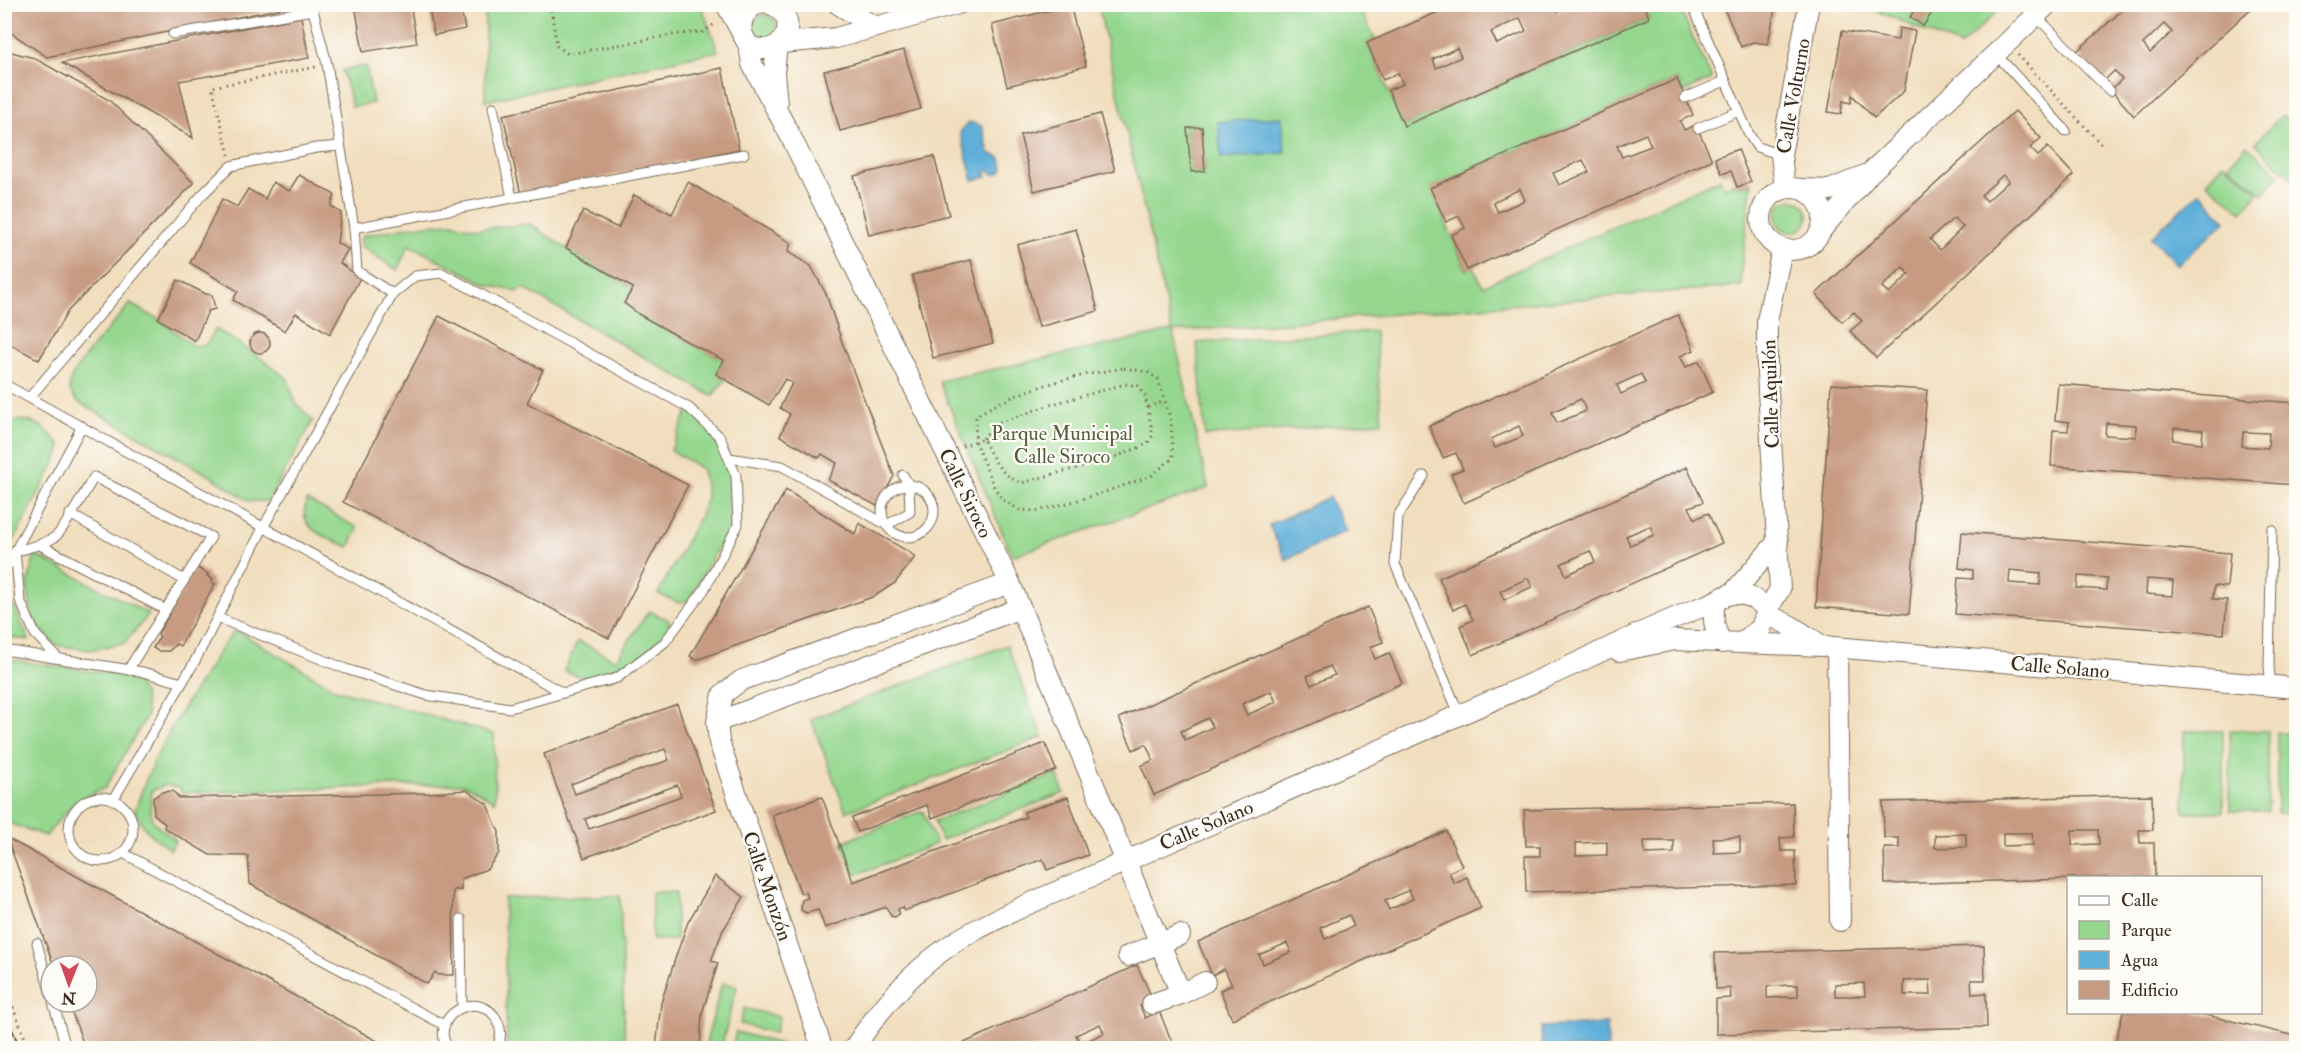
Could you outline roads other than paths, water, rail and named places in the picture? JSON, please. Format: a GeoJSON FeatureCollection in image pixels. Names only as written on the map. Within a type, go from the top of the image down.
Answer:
{"type":"FeatureCollection","features":[{"type":"Feature","properties":{"kind":"street"},"geometry":{"type":"LineString","coordinates":[[838,4],[875,27]]}},
{"type":"Feature","properties":{"kind":"street"},"geometry":{"type":"LineString","coordinates":[[779,44],[785,38],[788,25],[783,14],[769,5],[746,12],[741,26],[745,40],[762,50],[779,44],[836,38],[958,4]]}},
{"type":"Feature","properties":{"kind":"street","name":"Calle Volturno"},"geometry":{"type":"LineString","coordinates":[[1792,188],[1781,155],[1809,4]]}},
{"type":"Feature","properties":{"kind":"street","name":"Calle Siroco"},"geometry":{"type":"LineString","coordinates":[[729,9],[745,40],[752,64],[1010,583],[1181,994]]}},
{"type":"Feature","properties":{"kind":"street"},"geometry":{"type":"LineString","coordinates":[[1870,173],[1830,190],[1792,188],[1768,198],[1762,207],[1760,217],[1766,237],[1782,249],[1802,249],[1810,244],[1870,173],[2042,10]]}},
{"type":"Feature","properties":{"kind":"street","name":"Calle Siroco"},"geometry":{"type":"LineString","coordinates":[[778,113],[774,73],[779,44]]}},
{"type":"Feature","properties":{"kind":"street"},"geometry":{"type":"LineString","coordinates":[[1792,188],[1809,192],[1821,208],[1822,229]]}},
{"type":"Feature","properties":{"kind":"street","name":"Calle Aquilón"},"geometry":{"type":"LineString","coordinates":[[1767,612],[1780,589],[1767,374],[1767,321],[1782,249]]}},
{"type":"Feature","properties":{"kind":"street"},"geometry":{"type":"LineString","coordinates":[[1767,612],[1761,628],[1732,643],[1714,624],[1724,598],[1778,541]]}},
{"type":"Feature","properties":{"kind":"street","name":"Calle Monzón"},"geometry":{"type":"LineString","coordinates":[[822,1048],[720,742],[717,722],[723,693],[742,680],[1010,583]]}},
{"type":"Feature","properties":{"kind":"street","name":"Calle Solano"},"geometry":{"type":"LineString","coordinates":[[854,1048],[876,1014],[913,975],[958,940],[1024,906],[1460,716],[1596,655],[1670,618],[1724,598],[1755,600],[1767,612],[1830,647]]}},
{"type":"Feature","properties":{"kind":"street"},"geometry":{"type":"LineString","coordinates":[[717,722],[1021,608]]}},
{"type":"Feature","properties":{"kind":"street","name":"Calle Solano"},"geometry":{"type":"LineString","coordinates":[[1596,655],[1675,640],[1830,647],[2296,688]]}},
{"type":"Feature","properties":{"kind":"street"},"geometry":{"type":"LineString","coordinates":[[1830,647],[1840,921]]}},
{"type":"Feature","properties":{"kind":"street"},"geometry":{"type":"LineString","coordinates":[[1128,956],[1159,941],[1180,935]]}},
{"type":"Feature","properties":{"kind":"street"},"geometry":{"type":"LineString","coordinates":[[1152,1005],[1205,982]]}},
{"type":"Feature","properties":{"kind":"lane"},"geometry":{"type":"LineString","coordinates":[[1692,4],[1725,81],[1757,147],[1781,155]]}},
{"type":"Feature","properties":{"kind":"lane"},"geometry":{"type":"LineString","coordinates":[[173,34],[313,7],[327,64],[354,228],[357,271],[393,294]]}},
{"type":"Feature","properties":{"kind":"lane"},"geometry":{"type":"LineString","coordinates":[[2042,10],[2110,91]]}},
{"type":"Feature","properties":{"kind":"lane"},"geometry":{"type":"LineString","coordinates":[[1996,54],[2066,131]]}},
{"type":"Feature","properties":{"kind":"lane"},"geometry":{"type":"LineString","coordinates":[[1685,98],[1725,81]]}},
{"type":"Feature","properties":{"kind":"lane"},"geometry":{"type":"LineString","coordinates":[[493,107],[512,198]]}},
{"type":"Feature","properties":{"kind":"lane"},"geometry":{"type":"LineString","coordinates":[[1698,128],[1739,111]]}},
{"type":"Feature","properties":{"kind":"lane"},"geometry":{"type":"LineString","coordinates":[[30,398],[201,196],[231,166],[315,148],[340,146]]}},
{"type":"Feature","properties":{"kind":"lane"},"geometry":{"type":"LineString","coordinates":[[354,228],[744,154]]}},
{"type":"Feature","properties":{"kind":"lane"},"geometry":{"type":"LineString","coordinates":[[112,800],[182,683],[218,618],[264,526],[393,294],[415,276],[442,273],[689,408],[720,436],[736,476],[738,525],[704,590],[665,642],[617,678],[510,708],[426,695],[346,669],[218,618]]}},
{"type":"Feature","properties":{"kind":"lane"},"geometry":{"type":"LineString","coordinates":[[4,384],[563,693]]}},
{"type":"Feature","properties":{"kind":"lane"},"geometry":{"type":"LineString","coordinates":[[4,572],[82,426]]}},
{"type":"Feature","properties":{"kind":"lane"},"geometry":{"type":"LineString","coordinates":[[729,458],[782,466],[887,525],[893,531],[909,537],[925,530],[931,524],[934,515],[931,498],[918,487],[909,485],[894,489],[888,495],[882,510],[887,525]]}},
{"type":"Feature","properties":{"kind":"lane"},"geometry":{"type":"LineString","coordinates":[[887,525],[910,512],[909,485],[903,475]]}},
{"type":"Feature","properties":{"kind":"lane"},"geometry":{"type":"LineString","coordinates":[[1424,476],[1398,516],[1395,564],[1460,716]]}},
{"type":"Feature","properties":{"kind":"lane"},"geometry":{"type":"LineString","coordinates":[[40,545],[58,536],[94,477],[211,537],[128,670]]}},
{"type":"Feature","properties":{"kind":"lane"},"geometry":{"type":"LineString","coordinates":[[70,514],[184,580]]}},
{"type":"Feature","properties":{"kind":"lane"},"geometry":{"type":"LineString","coordinates":[[2271,686],[2269,666],[2272,530]]}},
{"type":"Feature","properties":{"kind":"lane"},"geometry":{"type":"LineString","coordinates":[[15,552],[34,544],[40,545],[166,610]]}},
{"type":"Feature","properties":{"kind":"lane"},"geometry":{"type":"LineString","coordinates":[[15,552],[20,600],[35,634],[58,658]]}},
{"type":"Feature","properties":{"kind":"lane"},"geometry":{"type":"LineString","coordinates":[[4,650],[128,670],[182,683]]}},
{"type":"Feature","properties":{"kind":"lane"},"geometry":{"type":"LineString","coordinates":[[94,798],[112,800],[123,806],[130,814],[133,835],[130,845],[114,859],[104,862],[83,856],[75,848],[71,839],[69,829],[71,818],[84,802],[94,798]]}},
{"type":"Feature","properties":{"kind":"lane"},"geometry":{"type":"LineString","coordinates":[[123,853],[444,1025]]}},
{"type":"Feature","properties":{"kind":"lane"},"geometry":{"type":"LineString","coordinates":[[460,919],[462,1007]]}},
{"type":"Feature","properties":{"kind":"lane"},"geometry":{"type":"LineString","coordinates":[[37,943],[40,954]]}},
{"type":"Feature","properties":{"kind":"lane"},"geometry":{"type":"LineString","coordinates":[[448,1048],[443,1034],[444,1025],[449,1016],[462,1007],[473,1004],[482,1006],[496,1017],[501,1034],[496,1048]]}},
{"type":"Feature","properties":{"kind":"lane"},"geometry":{"type":"LineString","coordinates":[[56,1014],[65,1044],[72,1048]]}},
{"type":"Feature","properties":{"kind":"water"},"geometry":{"type":"Polygon","coordinates":[[[1282,117],[1285,153],[1221,158],[1218,122],[1282,117]]]}},
{"type":"Feature","properties":{"kind":"water"},"geometry":{"type":"Polygon","coordinates":[[[969,122],[982,126],[989,153],[1001,158],[1003,168],[1000,173],[993,174],[988,170],[985,171],[987,177],[973,180],[960,132],[969,122]]]}},
{"type":"Feature","properties":{"kind":"water"},"geometry":{"type":"Polygon","coordinates":[[[2200,192],[2226,221],[2177,265],[2151,237],[2200,192]]]}},
{"type":"Feature","properties":{"kind":"water"},"geometry":{"type":"Polygon","coordinates":[[[1329,497],[1346,531],[1286,560],[1269,525],[1329,497]]]}},
{"type":"Feature","properties":{"kind":"water"},"geometry":{"type":"Polygon","coordinates":[[[1607,1024],[1608,1048],[1542,1048],[1541,1027],[1607,1024]]]}},
{"type":"Feature","properties":{"kind":"tram line"},"geometry":{"type":"LineString","coordinates":[[4,1010],[20,1048]]}},
{"type":"Feature","properties":{"kind":"park label","name":"Parque Municipal Calle Siroco"},"geometry":{"type":"Point","coordinates":[1062,444]}}]}
